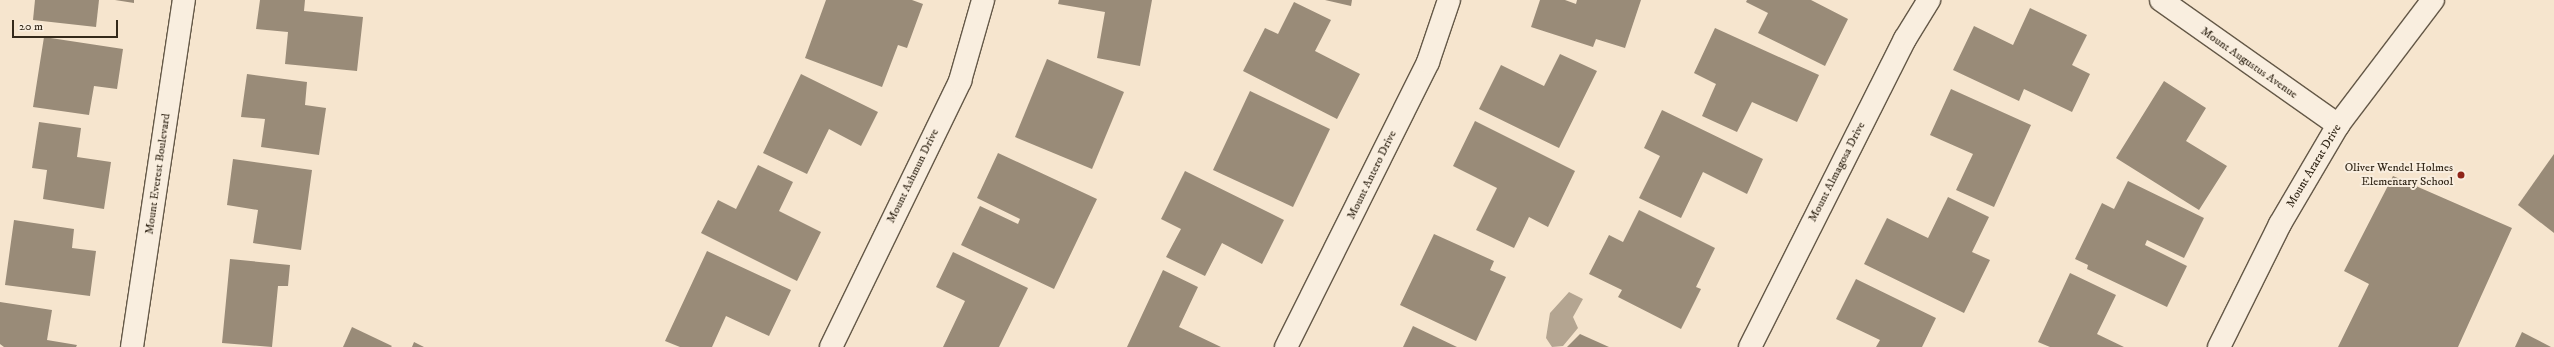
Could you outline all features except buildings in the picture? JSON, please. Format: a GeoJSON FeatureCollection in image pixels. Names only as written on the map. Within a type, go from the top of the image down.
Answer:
{"type":"FeatureCollection","features":[{"type":"Feature","properties":{"kind":"street","name":"Mount Everest Boulevard"},"geometry":{"type":"LineString","coordinates":[[132,347],[184,0]]}},
{"type":"Feature","properties":{"kind":"street","name":"Mount Ashmun Drive"},"geometry":{"type":"LineString","coordinates":[[831,347],[960,81],[983,0]]}},
{"type":"Feature","properties":{"kind":"street","name":"Mount Antero Drive"},"geometry":{"type":"LineString","coordinates":[[1286,347],[1428,62],[1449,0]]}},
{"type":"Feature","properties":{"kind":"street","name":"Mount Almagosa Drive"},"geometry":{"type":"LineString","coordinates":[[1750,347],[1905,39],[1929,0]]}},
{"type":"Feature","properties":{"kind":"street","name":"Mount Augustus Avenue"},"geometry":{"type":"LineString","coordinates":[[2161,0],[2338,125]]}},
{"type":"Feature","properties":{"kind":"street","name":"Mount Ararat Drive"},"geometry":{"type":"LineString","coordinates":[[2219,347],[2280,224],[2338,125],[2433,0]]}},
{"type":"Feature","properties":{"kind":"shaded area"},"geometry":{"type":"Polygon","coordinates":[[[1569,292],[1583,299],[1573,317],[1578,328],[1563,346],[1552,347],[1546,338],[1550,313],[1569,292]]]}},
{"type":"Feature","properties":{"kind":"place","name":"Oliver Wendel Holmes Elementary School"},"geometry":{"type":"Point","coordinates":[2461,175]}}]}
